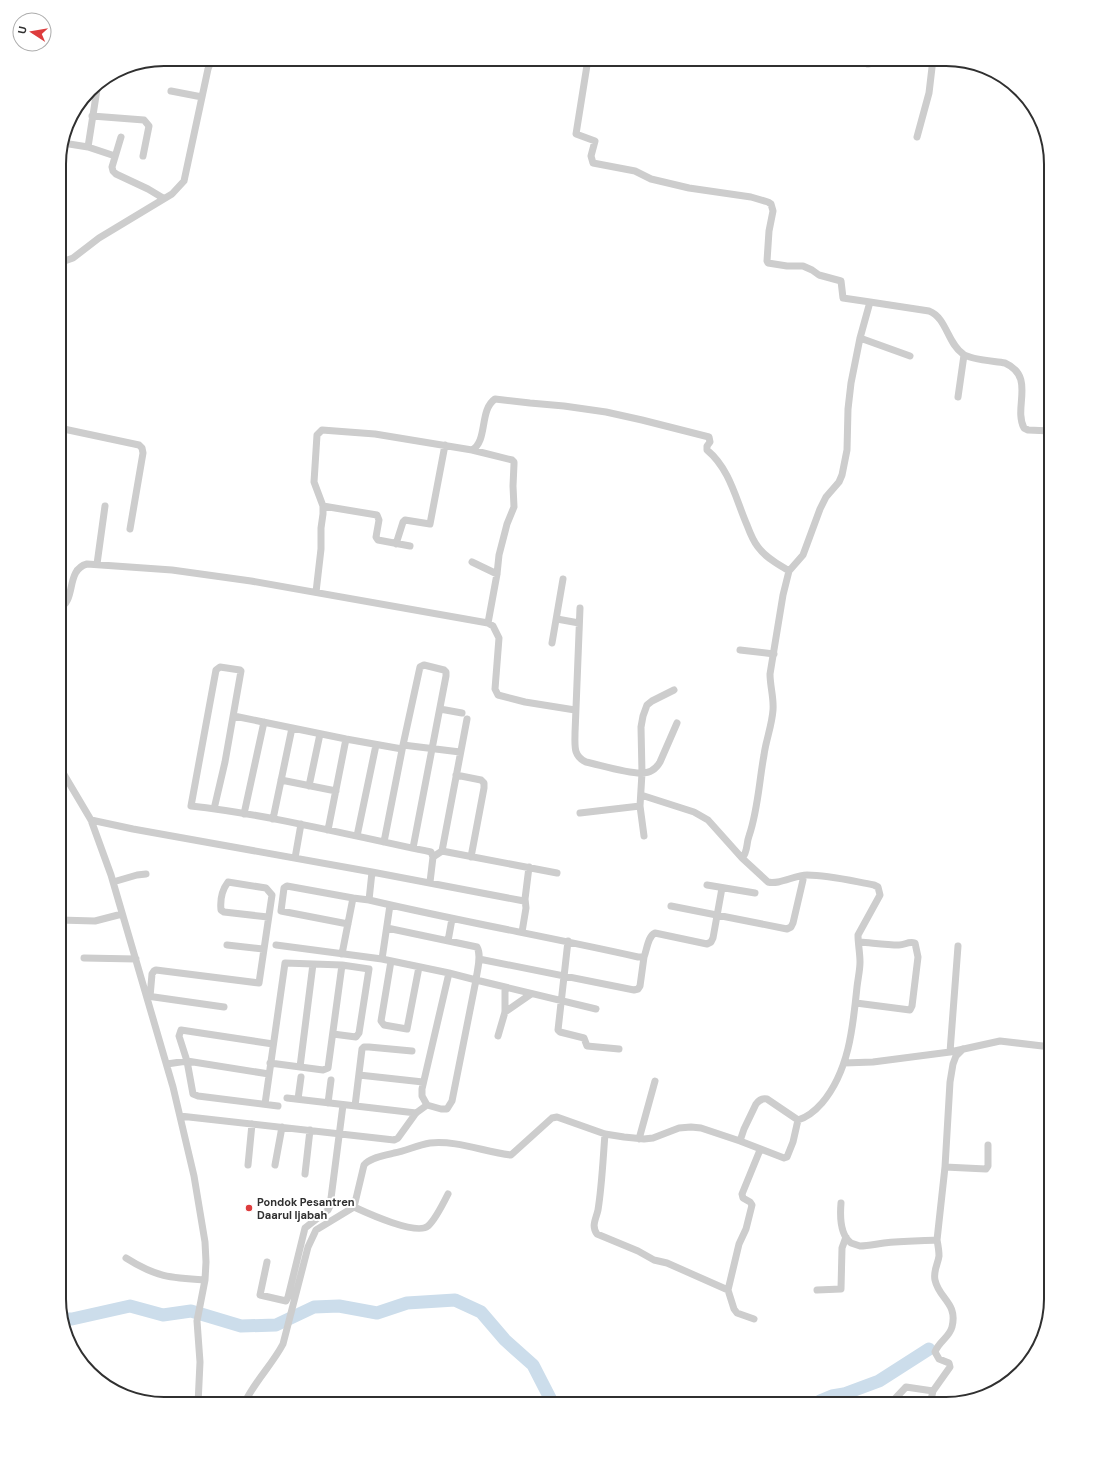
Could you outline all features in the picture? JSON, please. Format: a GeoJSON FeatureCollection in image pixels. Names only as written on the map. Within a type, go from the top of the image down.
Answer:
{"type":"FeatureCollection","features":[{"type":"Feature","properties":{"kind":"street"},"geometry":{"type":"LineString","coordinates":[[66,260],[72,258],[99,238],[162,198],[172,194],[184,181],[209,66]]}},
{"type":"Feature","properties":{"kind":"street"},"geometry":{"type":"LineString","coordinates":[[587,66],[576,134],[595,141],[591,156],[593,163],[634,171],[651,179],[689,188],[751,196],[768,202],[771,204],[773,211],[766,261],[768,263],[809,268],[819,275],[841,281],[843,298],[935,313],[940,318],[950,340],[964,355],[1005,362],[1011,365],[1016,371],[1022,386],[1021,421],[1024,428],[1028,430],[1044,431]]}},
{"type":"Feature","properties":{"kind":"street"},"geometry":{"type":"LineString","coordinates":[[917,137],[926,106],[932,66]]}},
{"type":"Feature","properties":{"kind":"street"},"geometry":{"type":"LineString","coordinates":[[171,92],[202,97]]}},
{"type":"Feature","properties":{"kind":"street"},"geometry":{"type":"LineString","coordinates":[[88,147],[96,94]]}},
{"type":"Feature","properties":{"kind":"street"},"geometry":{"type":"LineString","coordinates":[[92,116],[144,120],[149,126],[143,156]]}},
{"type":"Feature","properties":{"kind":"street"},"geometry":{"type":"LineString","coordinates":[[122,137],[112,167],[113,171],[162,198]]}},
{"type":"Feature","properties":{"kind":"street"},"geometry":{"type":"LineString","coordinates":[[68,144],[88,147],[115,156]]}},
{"type":"Feature","properties":{"kind":"street"},"geometry":{"type":"LineString","coordinates":[[742,858],[746,854],[748,837],[754,822],[764,753],[772,717],[773,709],[770,682],[783,595],[790,571],[803,555],[820,509],[826,497],[839,482],[842,475],[847,450],[848,409],[851,383],[860,338],[870,302]]}},
{"type":"Feature","properties":{"kind":"street"},"geometry":{"type":"LineString","coordinates":[[860,338],[910,356]]}},
{"type":"Feature","properties":{"kind":"street"},"geometry":{"type":"LineString","coordinates":[[958,397],[964,355]]}},
{"type":"Feature","properties":{"kind":"street"},"geometry":{"type":"LineString","coordinates":[[472,450],[478,446],[488,408],[491,402],[495,399],[606,412],[709,437],[710,442],[707,446],[707,450],[720,464],[737,500],[753,540],[766,557],[790,571]]}},
{"type":"Feature","properties":{"kind":"street"},"geometry":{"type":"LineString","coordinates":[[66,429],[139,445],[142,448],[143,453],[130,529]]}},
{"type":"Feature","properties":{"kind":"street"},"geometry":{"type":"LineString","coordinates":[[316,592],[321,549],[323,506],[314,482],[317,435],[322,430],[374,434],[445,445],[472,450],[514,462],[514,507],[507,524],[499,554],[497,574],[488,622]]}},
{"type":"Feature","properties":{"kind":"street"},"geometry":{"type":"LineString","coordinates":[[396,544],[401,526],[405,520],[430,524],[445,445]]}},
{"type":"Feature","properties":{"kind":"street"},"geometry":{"type":"LineString","coordinates":[[97,564],[105,506]]}},
{"type":"Feature","properties":{"kind":"street"},"geometry":{"type":"LineString","coordinates":[[323,506],[377,515],[379,520],[376,537],[378,540],[410,546]]}},
{"type":"Feature","properties":{"kind":"street"},"geometry":{"type":"LineString","coordinates":[[472,562],[497,574]]}},
{"type":"Feature","properties":{"kind":"street"},"geometry":{"type":"LineString","coordinates":[[66,603],[76,572],[81,566],[87,564],[97,564],[172,570],[316,592],[488,622],[493,626],[498,638],[495,689],[498,695],[525,702],[576,710]]}},
{"type":"Feature","properties":{"kind":"street"},"geometry":{"type":"LineString","coordinates":[[552,643],[563,580]]}},
{"type":"Feature","properties":{"kind":"street"},"geometry":{"type":"LineString","coordinates":[[580,608],[576,710],[576,752],[580,759],[586,762],[642,773],[652,771],[658,766],[677,723]]}},
{"type":"Feature","properties":{"kind":"street"},"geometry":{"type":"LineString","coordinates":[[557,619],[579,623]]}},
{"type":"Feature","properties":{"kind":"street"},"geometry":{"type":"LineString","coordinates":[[740,650],[774,654]]}},
{"type":"Feature","properties":{"kind":"street"},"geometry":{"type":"LineString","coordinates":[[384,842],[420,667],[422,666],[444,670],[446,672],[440,709],[413,848]]}},
{"type":"Feature","properties":{"kind":"street"},"geometry":{"type":"LineString","coordinates":[[214,809],[234,716],[241,670],[220,667],[216,670],[191,806],[301,824],[432,852],[433,857],[430,882]]}},
{"type":"Feature","properties":{"kind":"street"},"geometry":{"type":"LineString","coordinates":[[644,836],[640,806],[642,727],[645,710],[647,705],[652,701],[674,690]]}},
{"type":"Feature","properties":{"kind":"street"},"geometry":{"type":"LineString","coordinates":[[440,709],[464,716],[460,752],[442,851]]}},
{"type":"Feature","properties":{"kind":"street"},"geometry":{"type":"LineString","coordinates":[[234,716],[376,744],[460,752]]}},
{"type":"Feature","properties":{"kind":"street"},"geometry":{"type":"LineString","coordinates":[[244,814],[264,722]]}},
{"type":"Feature","properties":{"kind":"street"},"geometry":{"type":"LineString","coordinates":[[273,819],[292,728]]}},
{"type":"Feature","properties":{"kind":"street"},"geometry":{"type":"LineString","coordinates":[[309,786],[320,734]]}},
{"type":"Feature","properties":{"kind":"street"},"geometry":{"type":"LineString","coordinates":[[328,830],[346,739]]}},
{"type":"Feature","properties":{"kind":"street"},"geometry":{"type":"LineString","coordinates":[[357,836],[376,744]]}},
{"type":"Feature","properties":{"kind":"street"},"geometry":{"type":"LineString","coordinates":[[456,775],[481,780],[484,783],[471,857]]}},
{"type":"Feature","properties":{"kind":"street"},"geometry":{"type":"LineString","coordinates":[[66,778],[91,820],[113,882],[136,959],[149,996],[194,1176],[205,1242],[205,1280],[196,1321],[200,1362],[198,1397]]}},
{"type":"Feature","properties":{"kind":"street"},"geometry":{"type":"LineString","coordinates":[[281,780],[336,791]]}},
{"type":"Feature","properties":{"kind":"street"},"geometry":{"type":"LineString","coordinates":[[641,795],[694,812],[708,820],[742,858],[768,882],[773,883],[798,876],[812,875],[831,877],[878,887],[880,895],[859,931],[858,938],[860,942],[860,961],[856,1003],[844,1064],[836,1083],[816,1110],[806,1118],[798,1120],[767,1099],[763,1098],[758,1101],[744,1128],[740,1141]]}},
{"type":"Feature","properties":{"kind":"street"},"geometry":{"type":"LineString","coordinates":[[580,813],[640,806]]}},
{"type":"Feature","properties":{"kind":"street"},"geometry":{"type":"LineString","coordinates":[[91,820],[133,829],[430,882],[524,901]]}},
{"type":"Feature","properties":{"kind":"street"},"geometry":{"type":"LineString","coordinates":[[295,858],[301,824]]}},
{"type":"Feature","properties":{"kind":"street"},"geometry":{"type":"LineString","coordinates":[[433,857],[442,851],[557,873]]}},
{"type":"Feature","properties":{"kind":"street"},"geometry":{"type":"LineString","coordinates":[[522,932],[526,908],[524,901],[529,868]]}},
{"type":"Feature","properties":{"kind":"street"},"geometry":{"type":"LineString","coordinates":[[369,900],[372,872]]}},
{"type":"Feature","properties":{"kind":"street"},"geometry":{"type":"LineString","coordinates":[[113,882],[146,874]]}},
{"type":"Feature","properties":{"kind":"street"},"geometry":{"type":"LineString","coordinates":[[671,906],[787,929],[791,927],[793,923],[803,880]]}},
{"type":"Feature","properties":{"kind":"street"},"geometry":{"type":"LineString","coordinates":[[149,996],[152,974],[156,970],[259,983],[272,895],[266,888],[228,882],[224,886],[220,904],[221,910],[224,912],[268,917]]}},
{"type":"Feature","properties":{"kind":"street"},"geometry":{"type":"LineString","coordinates":[[708,885],[755,894]]}},
{"type":"Feature","properties":{"kind":"street"},"geometry":{"type":"LineString","coordinates":[[348,924],[281,911],[284,888],[287,886],[369,900],[452,919],[644,957]]}},
{"type":"Feature","properties":{"kind":"street"},"geometry":{"type":"LineString","coordinates":[[479,959],[634,990],[638,989],[640,986],[644,957],[652,934],[655,933],[707,944],[711,942],[722,888]]}},
{"type":"Feature","properties":{"kind":"street"},"geometry":{"type":"LineString","coordinates":[[342,954],[353,898]]}},
{"type":"Feature","properties":{"kind":"street"},"geometry":{"type":"LineString","coordinates":[[382,959],[390,905]]}},
{"type":"Feature","properties":{"kind":"street"},"geometry":{"type":"LineString","coordinates":[[66,921],[95,921],[122,914]]}},
{"type":"Feature","properties":{"kind":"street"},"geometry":{"type":"LineString","coordinates":[[448,941],[452,919]]}},
{"type":"Feature","properties":{"kind":"street"},"geometry":{"type":"LineString","coordinates":[[387,928],[477,947],[478,950],[479,959],[476,980],[450,1105],[447,1109],[441,1109],[427,1105],[422,1096],[423,1082],[449,973]]}},
{"type":"Feature","properties":{"kind":"street"},"geometry":{"type":"LineString","coordinates":[[568,941],[558,1030],[560,1032],[584,1038],[587,1046],[619,1049]]}},
{"type":"Feature","properties":{"kind":"street"},"geometry":{"type":"LineString","coordinates":[[856,1003],[910,1010],[912,1006],[918,957],[914,942],[907,942],[899,945],[860,942]]}},
{"type":"Feature","properties":{"kind":"street"},"geometry":{"type":"LineString","coordinates":[[227,945],[263,949]]}},
{"type":"Feature","properties":{"kind":"street"},"geometry":{"type":"LineString","coordinates":[[276,945],[382,959],[449,973],[596,1010]]}},
{"type":"Feature","properties":{"kind":"street"},"geometry":{"type":"LineString","coordinates":[[950,1052],[958,946]]}},
{"type":"Feature","properties":{"kind":"street"},"geometry":{"type":"LineString","coordinates":[[84,958],[136,959]]}},
{"type":"Feature","properties":{"kind":"street"},"geometry":{"type":"LineString","coordinates":[[391,961],[381,1021],[384,1025],[407,1029],[419,967]]}},
{"type":"Feature","properties":{"kind":"street"},"geometry":{"type":"LineString","coordinates":[[265,1104],[285,963],[342,965],[369,969],[359,1033],[356,1037],[333,1034]]}},
{"type":"Feature","properties":{"kind":"street"},"geometry":{"type":"LineString","coordinates":[[300,1067],[313,964]]}},
{"type":"Feature","properties":{"kind":"street"},"geometry":{"type":"LineString","coordinates":[[270,1062],[323,1070],[328,1068],[342,965]]}},
{"type":"Feature","properties":{"kind":"street"},"geometry":{"type":"LineString","coordinates":[[498,1036],[505,1012],[505,988]]}},
{"type":"Feature","properties":{"kind":"street"},"geometry":{"type":"LineString","coordinates":[[505,1012],[531,994]]}},
{"type":"Feature","properties":{"kind":"street"},"geometry":{"type":"LineString","coordinates":[[149,996],[224,1007]]}},
{"type":"Feature","properties":{"kind":"street"},"geometry":{"type":"LineString","coordinates":[[273,1044],[180,1030],[179,1036],[187,1061],[194,1094],[198,1096],[278,1106]]}},
{"type":"Feature","properties":{"kind":"street"},"geometry":{"type":"LineString","coordinates":[[844,1064],[873,1062],[950,1052],[1000,1042],[1044,1045]]}},
{"type":"Feature","properties":{"kind":"street"},"geometry":{"type":"LineString","coordinates":[[355,1106],[362,1049],[364,1047],[412,1051]]}},
{"type":"Feature","properties":{"kind":"street"},"geometry":{"type":"LineString","coordinates":[[932,1397],[933,1390],[945,1376],[950,1367],[950,1363],[938,1359],[935,1352],[939,1344],[948,1336],[952,1327],[954,1313],[952,1307],[937,1284],[935,1270],[939,1254],[937,1240],[945,1167],[950,1082],[956,1056],[963,1049]]}},
{"type":"Feature","properties":{"kind":"street"},"geometry":{"type":"LineString","coordinates":[[167,1064],[187,1061],[269,1074]]}},
{"type":"Feature","properties":{"kind":"street"},"geometry":{"type":"LineString","coordinates":[[359,1076],[423,1082]]}},
{"type":"Feature","properties":{"kind":"street"},"geometry":{"type":"LineString","coordinates":[[298,1099],[301,1077]]}},
{"type":"Feature","properties":{"kind":"street"},"geometry":{"type":"LineString","coordinates":[[328,1103],[331,1080]]}},
{"type":"Feature","properties":{"kind":"street"},"geometry":{"type":"LineString","coordinates":[[639,1139],[655,1082]]}},
{"type":"Feature","properties":{"kind":"street"},"geometry":{"type":"LineString","coordinates":[[287,1098],[416,1113]]}},
{"type":"Feature","properties":{"kind":"street"},"geometry":{"type":"LineString","coordinates":[[267,1262],[260,1295],[286,1301],[305,1228],[328,1210],[343,1105]]}},
{"type":"Feature","properties":{"kind":"street"},"geometry":{"type":"LineString","coordinates":[[180,1116],[394,1140],[398,1138],[416,1113],[427,1105]]}},
{"type":"Feature","properties":{"kind":"street"},"geometry":{"type":"LineString","coordinates":[[248,1397],[254,1384],[277,1355],[283,1344],[288,1329],[290,1312],[308,1247],[316,1230],[354,1207],[364,1165],[368,1160],[398,1152],[410,1147],[431,1143],[485,1149],[511,1155],[552,1118],[557,1117],[605,1134],[639,1139],[653,1138],[684,1126],[701,1128],[784,1158],[787,1157],[793,1142],[798,1120]]}},
{"type":"Feature","properties":{"kind":"street"},"geometry":{"type":"LineString","coordinates":[[248,1165],[252,1124]]}},
{"type":"Feature","properties":{"kind":"street"},"geometry":{"type":"LineString","coordinates":[[275,1165],[282,1127]]}},
{"type":"Feature","properties":{"kind":"street"},"geometry":{"type":"LineString","coordinates":[[305,1174],[310,1130]]}},
{"type":"Feature","properties":{"kind":"street"},"geometry":{"type":"LineString","coordinates":[[605,1134],[599,1203],[593,1226],[597,1234],[638,1251],[654,1260],[728,1290]]}},
{"type":"Feature","properties":{"kind":"street"},"geometry":{"type":"LineString","coordinates":[[945,1167],[986,1169],[988,1166],[988,1145]]}},
{"type":"Feature","properties":{"kind":"street"},"geometry":{"type":"LineString","coordinates":[[754,1319],[741,1316],[737,1313],[734,1309],[728,1290],[739,1244],[746,1229],[752,1205],[743,1198],[742,1194],[760,1150]]}},
{"type":"Feature","properties":{"kind":"street"},"geometry":{"type":"LineString","coordinates":[[354,1207],[390,1222],[425,1229],[430,1225],[448,1194]]}},
{"type":"Feature","properties":{"kind":"street"},"geometry":{"type":"LineString","coordinates":[[817,1290],[841,1289],[842,1248],[846,1237],[841,1203]]}},
{"type":"Feature","properties":{"kind":"street"},"geometry":{"type":"LineString","coordinates":[[846,1237],[852,1243],[859,1246],[891,1242],[937,1240]]}},
{"type":"Feature","properties":{"kind":"street"},"geometry":{"type":"LineString","coordinates":[[126,1258],[156,1274],[175,1278],[205,1280]]}},
{"type":"Feature","properties":{"kind":"street"},"geometry":{"type":"LineString","coordinates":[[897,1397],[906,1387],[933,1390]]}},
{"type":"Feature","properties":{"kind":"waterway"},"geometry":{"type":"LineString","coordinates":[[68,1319],[130,1306],[163,1315],[191,1311],[241,1326],[276,1325],[314,1307],[339,1306],[377,1313],[407,1303],[455,1300],[481,1312],[505,1340],[533,1365],[549,1397]]}},
{"type":"Feature","properties":{"kind":"waterway"},"geometry":{"type":"LineString","coordinates":[[830,1397],[844,1394],[879,1381],[929,1349]]}},
{"type":"Feature","properties":{"kind":"place","name":"Pondok Pesantren Daarul Ijabah"},"geometry":{"type":"Point","coordinates":[249,1208]}}]}
